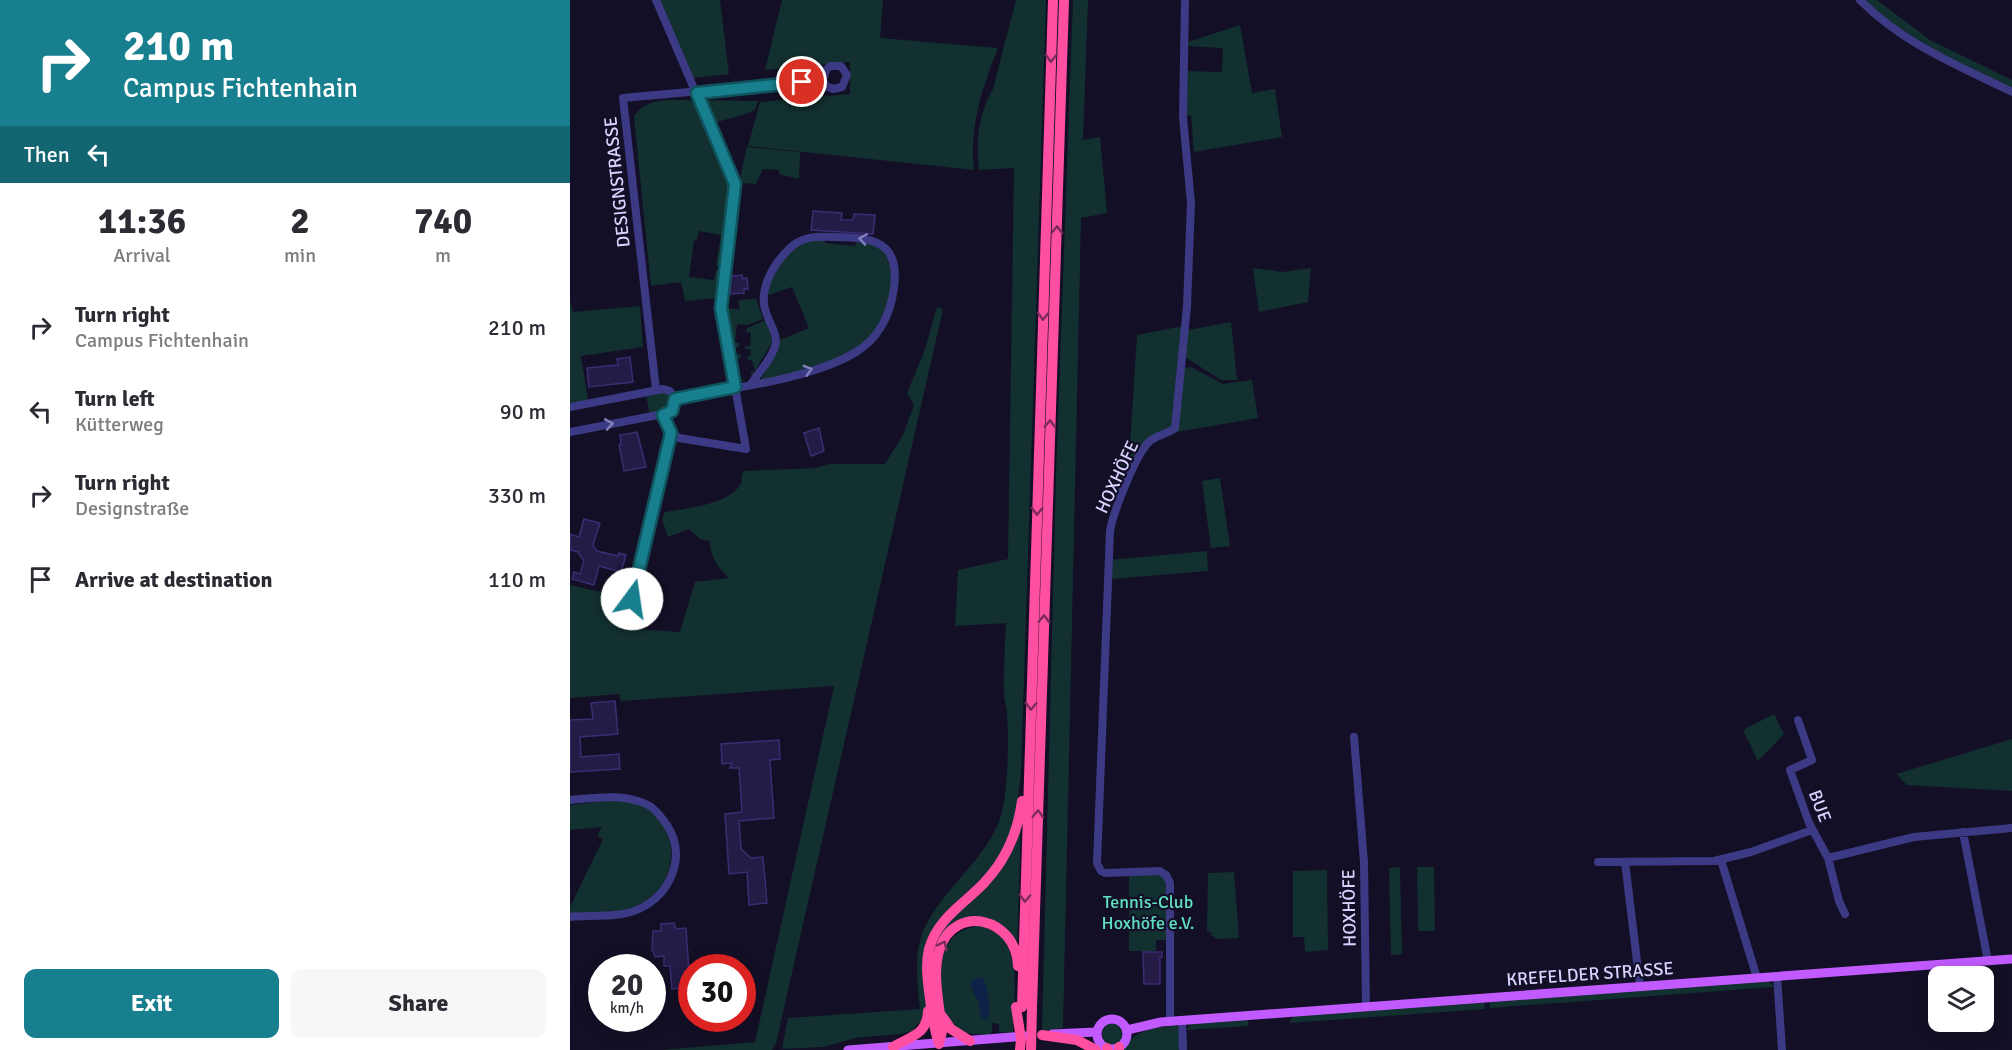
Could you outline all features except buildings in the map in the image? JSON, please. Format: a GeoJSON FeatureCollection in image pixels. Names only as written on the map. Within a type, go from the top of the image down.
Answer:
{"type":"FeatureCollection","features":[{"type":"Feature","properties":{"kind":"highway"},"geometry":{"type":"LineString","coordinates":[[1031,1050],[1027,1008],[1029,756],[1053,0]]}},
{"type":"Feature","properties":{"kind":"highway"},"geometry":{"type":"LineString","coordinates":[[1020,1045],[1034,947],[1064,0]]}},
{"type":"Feature","properties":{"kind":"highway"},"geometry":{"type":"LineString","coordinates":[[940,1047],[935,1032],[929,992],[927,964],[931,942],[946,919],[988,878],[1006,852],[1019,818],[1029,756]]}},
{"type":"Feature","properties":{"kind":"highway"},"geometry":{"type":"LineString","coordinates":[[940,1047],[942,1032],[937,972],[940,948],[953,930],[974,922],[997,926],[1013,942],[1036,1050]]}},
{"type":"Feature","properties":{"kind":"highway"},"geometry":{"type":"LineString","coordinates":[[893,1047],[918,1035],[924,1029],[928,1016],[929,992]]}},
{"type":"Feature","properties":{"kind":"highway"},"geometry":{"type":"LineString","coordinates":[[940,1013],[951,1029],[970,1041]]}},
{"type":"Feature","properties":{"kind":"highway"},"geometry":{"type":"LineString","coordinates":[[1041,1035],[1080,1041],[1110,1049]]}},
{"type":"Feature","properties":{"kind":"main road","name":"KREFELDER STRASSE"},"geometry":{"type":"LineString","coordinates":[[1127,1030],[1145,1024],[1182,1020],[2012,959]]}},
{"type":"Feature","properties":{"kind":"main road"},"geometry":{"type":"LineString","coordinates":[[1113,1019],[1122,1022],[1127,1030],[1127,1038],[1110,1049],[1100,1042],[1097,1032],[1104,1021],[1113,1019]]}},
{"type":"Feature","properties":{"kind":"main road"},"geometry":{"type":"LineString","coordinates":[[848,1050],[940,1047],[970,1041],[1097,1032]]}},
{"type":"Feature","properties":{"kind":"street"},"geometry":{"type":"LineString","coordinates":[[656,0],[735,184],[721,308],[746,449],[679,438],[671,433],[663,415]]}},
{"type":"Feature","properties":{"kind":"street","name":"HOXHÖFE"},"geometry":{"type":"LineString","coordinates":[[1170,1021],[1170,883],[1166,875],[1160,872],[1105,873],[1097,864],[1110,531],[1113,516],[1140,455],[1150,441],[1175,428],[1183,360],[1191,204],[1183,117],[1185,0]]}},
{"type":"Feature","properties":{"kind":"street"},"geometry":{"type":"LineString","coordinates":[[1860,0],[1922,48],[2012,92]]}},
{"type":"Feature","properties":{"kind":"street","name":"DESIGNSTRASSE"},"geometry":{"type":"LineString","coordinates":[[656,390],[623,98],[823,80]]}},
{"type":"Feature","properties":{"kind":"street"},"geometry":{"type":"LineString","coordinates":[[675,399],[752,384],[850,356],[869,342],[883,324],[893,293],[895,269],[893,260],[886,249],[866,239],[819,236],[802,239],[788,250],[771,273],[764,296],[764,306],[776,339],[774,348],[752,384]]}},
{"type":"Feature","properties":{"kind":"street"},"geometry":{"type":"LineString","coordinates":[[570,407],[656,390],[670,391],[675,399],[672,411],[663,415],[570,432]]}},
{"type":"Feature","properties":{"kind":"street"},"geometry":{"type":"LineString","coordinates":[[632,599],[671,433]]}},
{"type":"Feature","properties":{"kind":"street","name":"BUE"},"geometry":{"type":"LineString","coordinates":[[1798,720],[1812,760],[1790,770],[1812,830],[1828,858],[1839,901],[1845,914]]}},
{"type":"Feature","properties":{"kind":"street","name":"HOXHÖFE"},"geometry":{"type":"LineString","coordinates":[[1354,737],[1364,862],[1365,1007]]}},
{"type":"Feature","properties":{"kind":"street"},"geometry":{"type":"LineString","coordinates":[[570,800],[609,797],[646,804],[660,815],[673,834],[675,850],[675,867],[671,879],[653,902],[626,913],[570,917]]}},
{"type":"Feature","properties":{"kind":"street"},"geometry":{"type":"LineString","coordinates":[[1828,858],[1900,840],[2012,828]]}},
{"type":"Feature","properties":{"kind":"street"},"geometry":{"type":"LineString","coordinates":[[1598,862],[1721,860],[1812,830]]}},
{"type":"Feature","properties":{"kind":"street"},"geometry":{"type":"LineString","coordinates":[[1963,832],[1987,956],[1985,961]]}},
{"type":"Feature","properties":{"kind":"street"},"geometry":{"type":"LineString","coordinates":[[1721,860],[1757,978]]}},
{"type":"Feature","properties":{"kind":"street"},"geometry":{"type":"LineString","coordinates":[[1625,862],[1640,986]]}},
{"type":"Feature","properties":{"kind":"street"},"geometry":{"type":"LineString","coordinates":[[1777,976],[1782,1050]]}},
{"type":"Feature","properties":{"kind":"street"},"geometry":{"type":"LineString","coordinates":[[1182,1020],[1183,1050]]}},
{"type":"Feature","properties":{"kind":"green space"},"geometry":{"type":"Polygon","coordinates":[[[658,0],[720,0],[729,74],[693,78],[658,0]]]}},
{"type":"Feature","properties":{"kind":"green space"},"geometry":{"type":"Polygon","coordinates":[[[782,0],[883,0],[880,38],[998,48],[975,123],[974,170],[748,146],[760,102],[850,94],[850,62],[765,70],[782,0]]]}},
{"type":"Feature","properties":{"kind":"green space"},"geometry":{"type":"Polygon","coordinates":[[[1016,0],[1046,0],[1021,773],[1013,825],[1004,850],[997,861],[938,924],[927,1002],[921,1027],[919,1022],[912,1031],[900,1034],[855,1038],[823,1047],[782,1049],[788,1018],[920,1009],[917,964],[923,932],[939,904],[986,846],[1003,809],[1008,753],[1007,712],[1004,696],[1006,623],[955,626],[958,570],[1008,559],[1014,168],[979,170],[978,149],[981,118],[993,89],[1016,0]]]}},
{"type":"Feature","properties":{"kind":"green space"},"geometry":{"type":"Polygon","coordinates":[[[1073,0],[1088,0],[1083,140],[1100,137],[1107,213],[1081,218],[1063,1028],[1042,1031],[1056,476],[1073,0]]]}},
{"type":"Feature","properties":{"kind":"green space"},"geometry":{"type":"Polygon","coordinates":[[[1863,0],[1877,0],[1930,40],[2012,80],[2012,89],[1934,49],[1898,27],[1863,0]]]}},
{"type":"Feature","properties":{"kind":"green space"},"geometry":{"type":"Polygon","coordinates":[[[1240,25],[1252,93],[1275,89],[1282,137],[1194,152],[1191,115],[1185,116],[1187,71],[1222,72],[1223,48],[1187,46],[1188,42],[1240,25]]]}},
{"type":"Feature","properties":{"kind":"green space"},"geometry":{"type":"Polygon","coordinates":[[[698,100],[733,183],[723,267],[716,265],[721,235],[699,231],[694,241],[689,277],[714,280],[716,270],[723,271],[719,298],[685,301],[681,282],[651,286],[634,117],[639,110],[654,102],[698,100]]]}},
{"type":"Feature","properties":{"kind":"green space"},"geometry":{"type":"Polygon","coordinates":[[[702,100],[758,101],[755,110],[712,124],[702,100]]]}},
{"type":"Feature","properties":{"kind":"green space"},"geometry":{"type":"Polygon","coordinates":[[[747,147],[800,152],[799,179],[779,174],[779,170],[763,169],[756,184],[739,183],[747,147]]]}},
{"type":"Feature","properties":{"kind":"green space"},"geometry":{"type":"Polygon","coordinates":[[[825,238],[825,243],[855,246],[857,241],[867,243],[877,247],[888,257],[892,282],[882,317],[871,336],[854,350],[816,366],[763,381],[761,379],[775,355],[780,340],[809,328],[792,287],[766,296],[771,280],[785,255],[798,243],[825,238]]]}},
{"type":"Feature","properties":{"kind":"green space"},"geometry":{"type":"Polygon","coordinates":[[[1253,268],[1282,272],[1311,268],[1308,302],[1259,312],[1253,268]]]}},
{"type":"Feature","properties":{"kind":"green space"},"geometry":{"type":"Polygon","coordinates":[[[756,299],[763,319],[747,325],[737,324],[735,342],[739,343],[739,347],[735,348],[736,354],[740,354],[741,358],[737,359],[740,379],[745,381],[736,383],[723,308],[740,309],[738,300],[756,299]]]}},
{"type":"Feature","properties":{"kind":"green space"},"geometry":{"type":"Polygon","coordinates":[[[570,302],[573,312],[640,306],[643,347],[581,356],[588,400],[570,404],[570,302]]]}},
{"type":"Feature","properties":{"kind":"green space"},"geometry":{"type":"Polygon","coordinates":[[[937,307],[943,309],[776,1043],[772,1050],[661,1050],[755,1042],[834,686],[621,701],[619,694],[570,698],[570,585],[624,597],[618,628],[680,632],[695,582],[729,578],[715,562],[710,541],[700,539],[689,529],[668,537],[662,519],[665,512],[706,504],[726,497],[740,485],[743,471],[816,468],[830,464],[885,464],[903,435],[914,405],[907,393],[924,352],[937,307]]]}},
{"type":"Feature","properties":{"kind":"green space"},"geometry":{"type":"Polygon","coordinates":[[[766,320],[772,336],[771,344],[755,371],[752,360],[748,361],[747,356],[751,355],[750,349],[745,349],[745,346],[750,346],[751,333],[746,332],[747,328],[766,320]]]}},
{"type":"Feature","properties":{"kind":"green space"},"geometry":{"type":"Polygon","coordinates":[[[1231,322],[1237,380],[1221,380],[1185,357],[1188,330],[1231,322]]]}},
{"type":"Feature","properties":{"kind":"green space"},"geometry":{"type":"Polygon","coordinates":[[[1183,326],[1172,429],[1146,439],[1119,493],[1112,494],[1118,465],[1130,445],[1137,335],[1183,326]]]}},
{"type":"Feature","properties":{"kind":"green space"},"geometry":{"type":"Polygon","coordinates":[[[1191,367],[1223,384],[1252,380],[1258,418],[1176,432],[1183,368],[1191,367]]]}},
{"type":"Feature","properties":{"kind":"green space"},"geometry":{"type":"Polygon","coordinates":[[[665,392],[670,396],[672,403],[669,409],[650,415],[646,395],[665,392]]]}},
{"type":"Feature","properties":{"kind":"green space"},"geometry":{"type":"Polygon","coordinates":[[[1220,478],[1230,546],[1211,548],[1202,481],[1220,478]]]}},
{"type":"Feature","properties":{"kind":"green space"},"geometry":{"type":"Polygon","coordinates":[[[1207,551],[1208,571],[1110,579],[1110,560],[1207,551]]]}},
{"type":"Feature","properties":{"kind":"green space"},"geometry":{"type":"Polygon","coordinates":[[[1774,714],[1784,734],[1758,761],[1743,730],[1774,714]]]}},
{"type":"Feature","properties":{"kind":"green space"},"geometry":{"type":"Polygon","coordinates":[[[2012,739],[2012,791],[1907,785],[1896,774],[2012,739]]]}},
{"type":"Feature","properties":{"kind":"green space"},"geometry":{"type":"Polygon","coordinates":[[[606,801],[638,804],[656,815],[665,828],[670,842],[671,857],[668,871],[662,885],[652,897],[638,905],[613,911],[570,914],[570,907],[603,839],[597,836],[602,827],[570,830],[570,805],[606,801]]]}},
{"type":"Feature","properties":{"kind":"green space"},"geometry":{"type":"Polygon","coordinates":[[[1021,824],[1017,947],[992,922],[949,931],[934,949],[942,930],[986,884],[1021,824]]]}},
{"type":"Feature","properties":{"kind":"green space"},"geometry":{"type":"Polygon","coordinates":[[[1400,867],[1402,954],[1391,955],[1389,868],[1400,867]]]}},
{"type":"Feature","properties":{"kind":"green space"},"geometry":{"type":"Polygon","coordinates":[[[1417,867],[1434,867],[1435,931],[1418,931],[1417,867]]]}},
{"type":"Feature","properties":{"kind":"green space"},"geometry":{"type":"Polygon","coordinates":[[[1327,870],[1328,950],[1305,952],[1304,937],[1293,937],[1293,871],[1327,870]]]}},
{"type":"Feature","properties":{"kind":"green space"},"geometry":{"type":"Polygon","coordinates":[[[1234,872],[1239,938],[1217,939],[1209,931],[1207,933],[1208,873],[1234,872]]]}},
{"type":"Feature","properties":{"kind":"green space","name":"Tennis-Club Hoxhöfe e.V."},"geometry":{"type":"Polygon","coordinates":[[[1129,875],[1160,875],[1167,885],[1167,940],[1156,940],[1156,951],[1129,951],[1129,875]]]}},
{"type":"Feature","properties":{"kind":"green space"},"geometry":{"type":"Polygon","coordinates":[[[978,926],[994,931],[1011,953],[1015,985],[1013,1033],[999,1032],[999,1024],[992,1023],[992,1032],[988,1035],[963,1033],[946,1019],[940,976],[945,949],[952,938],[978,926]]]}},
{"type":"Feature","properties":{"kind":"green space"},"geometry":{"type":"Polygon","coordinates":[[[1768,980],[1774,987],[1489,1008],[1490,1001],[1768,980]]]}},
{"type":"Feature","properties":{"kind":"green space"},"geometry":{"type":"Polygon","coordinates":[[[1484,1002],[1485,1009],[1289,1023],[1293,1016],[1484,1002]]]}},
{"type":"Feature","properties":{"kind":"green space"},"geometry":{"type":"Polygon","coordinates":[[[1248,1019],[1248,1026],[1186,1030],[1191,1024],[1248,1019]]]}},
{"type":"Feature","properties":{"kind":"green space"},"geometry":{"type":"Polygon","coordinates":[[[1113,1023],[1123,1030],[1124,1034],[1117,1044],[1113,1045],[1103,1038],[1102,1034],[1109,1024],[1113,1023]]]}},
{"type":"Feature","properties":{"kind":"green space"},"geometry":{"type":"Polygon","coordinates":[[[1176,1025],[1179,1029],[1180,1050],[1123,1050],[1139,1033],[1176,1025]]]}},
{"type":"Feature","properties":{"kind":"water"},"geometry":{"type":"Polygon","coordinates":[[[983,977],[989,1005],[986,1020],[981,1018],[979,1001],[974,995],[970,981],[983,977]]]}},
{"type":"Feature","properties":{"kind":"route"},"geometry":{"type":"LineString","coordinates":[[632,599],[671,433],[663,415],[672,411],[675,399],[735,387],[721,308],[735,184],[697,93],[802,82]]}}]}
